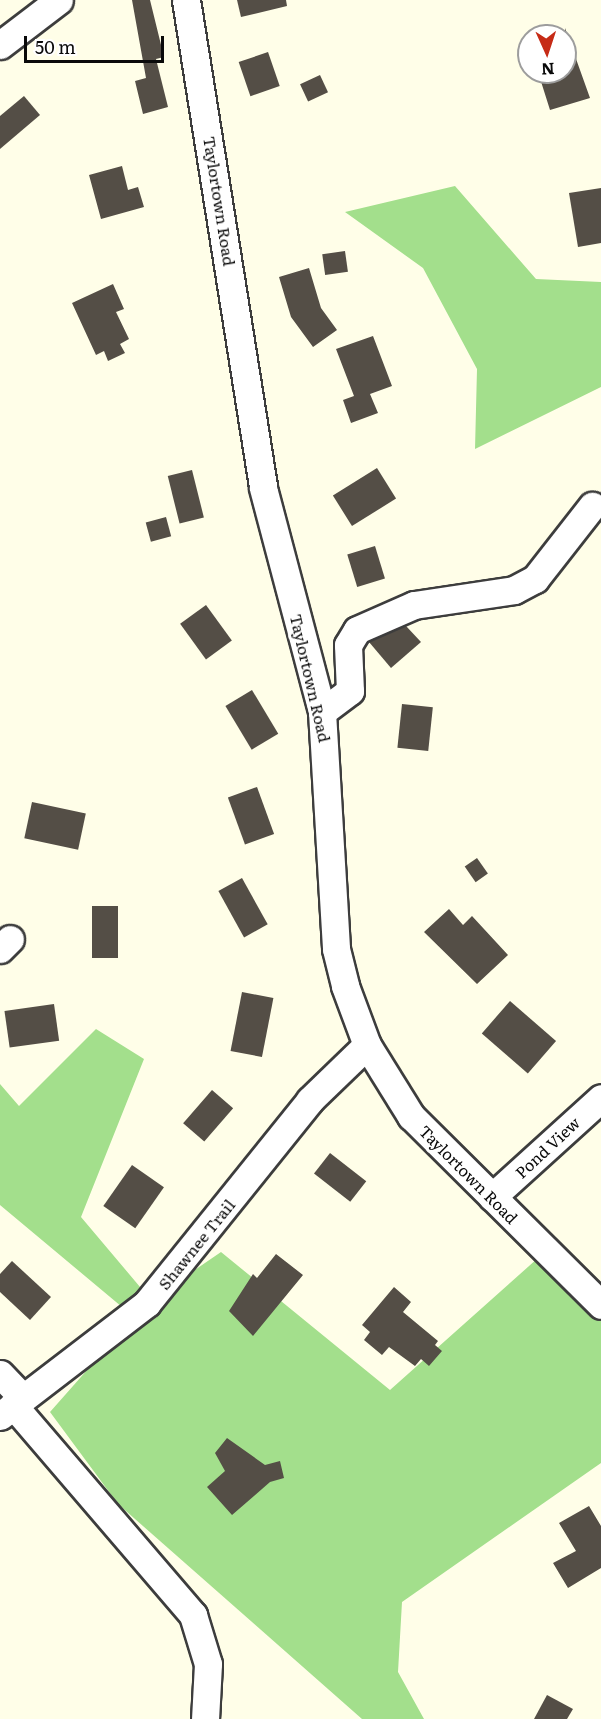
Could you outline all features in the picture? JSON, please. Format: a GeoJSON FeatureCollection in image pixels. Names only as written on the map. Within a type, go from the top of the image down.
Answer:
{"type":"FeatureCollection","features":[{"type":"Feature","properties":{"kind":"street"},"geometry":{"type":"LineString","coordinates":[[0,45],[59,0]]}},
{"type":"Feature","properties":{"kind":"street","name":"Taylortown Road"},"geometry":{"type":"LineString","coordinates":[[186,0],[263,488],[322,712],[336,949],[367,1045],[411,1116],[601,1305]]}},
{"type":"Feature","properties":{"kind":"street"},"geometry":{"type":"LineString","coordinates":[[322,712],[350,691],[348,645],[357,630],[414,605],[514,590],[535,579],[592,506]]}},
{"type":"Feature","properties":{"kind":"street","name":"Shawnee Trail"},"geometry":{"type":"LineString","coordinates":[[12,1406],[147,1304],[310,1100],[367,1045]]}},
{"type":"Feature","properties":{"kind":"street","name":"Pond View"},"geometry":{"type":"LineString","coordinates":[[492,1197],[601,1098]]}},
{"type":"Feature","properties":{"kind":"street"},"geometry":{"type":"LineString","coordinates":[[0,1374],[12,1406],[193,1616],[208,1664],[205,1719]]}},
{"type":"Feature","properties":{"kind":"green space"},"geometry":{"type":"Polygon","coordinates":[[[455,186],[536,279],[601,282],[601,387],[475,449],[477,369],[423,268],[345,212],[455,186]]]}},
{"type":"Feature","properties":{"kind":"green space"},"geometry":{"type":"Polygon","coordinates":[[[96,1029],[144,1059],[81,1217],[151,1300],[221,1252],[390,1390],[538,1258],[601,1316],[601,1463],[402,1602],[398,1672],[424,1719],[362,1719],[118,1504],[50,1412],[134,1317],[0,1205],[0,1084],[19,1106],[96,1029]]]}},
{"type":"Feature","properties":{"kind":"building"},"geometry":{"type":"Polygon","coordinates":[[[132,0],[150,0],[164,57],[156,59],[168,107],[143,114],[135,81],[146,78],[132,0]]]}},
{"type":"Feature","properties":{"kind":"building"},"geometry":{"type":"Polygon","coordinates":[[[237,0],[286,0],[287,6],[241,17],[237,0]]]}},
{"type":"Feature","properties":{"kind":"building"},"geometry":{"type":"Polygon","coordinates":[[[268,52],[280,86],[250,96],[239,62],[268,52]]]}},
{"type":"Feature","properties":{"kind":"building"},"geometry":{"type":"Polygon","coordinates":[[[577,62],[590,98],[550,110],[542,84],[577,84],[577,62]]]}},
{"type":"Feature","properties":{"kind":"building"},"geometry":{"type":"Polygon","coordinates":[[[320,75],[328,92],[308,102],[300,84],[320,75]]]}},
{"type":"Feature","properties":{"kind":"building"},"geometry":{"type":"Polygon","coordinates":[[[24,96],[40,115],[0,149],[0,116],[24,96]]]}},
{"type":"Feature","properties":{"kind":"building"},"geometry":{"type":"Polygon","coordinates":[[[122,166],[128,190],[138,187],[144,207],[101,219],[89,175],[122,166]]]}},
{"type":"Feature","properties":{"kind":"building"},"geometry":{"type":"Polygon","coordinates":[[[601,188],[601,243],[578,247],[569,193],[601,188]]]}},
{"type":"Feature","properties":{"kind":"building"},"geometry":{"type":"Polygon","coordinates":[[[345,251],[348,272],[325,275],[322,254],[345,251]]]}},
{"type":"Feature","properties":{"kind":"building"},"geometry":{"type":"Polygon","coordinates":[[[309,268],[321,308],[337,330],[313,347],[291,317],[279,277],[309,268]]]}},
{"type":"Feature","properties":{"kind":"building"},"geometry":{"type":"Polygon","coordinates":[[[113,284],[124,309],[116,312],[129,339],[120,344],[125,353],[108,361],[104,351],[96,355],[72,303],[113,284]]]}},
{"type":"Feature","properties":{"kind":"building"},"geometry":{"type":"Polygon","coordinates":[[[373,336],[392,386],[370,394],[378,413],[351,423],[343,400],[354,396],[336,349],[373,336]]]}},
{"type":"Feature","properties":{"kind":"building"},"geometry":{"type":"Polygon","coordinates":[[[377,468],[396,499],[352,526],[333,496],[377,468]]]}},
{"type":"Feature","properties":{"kind":"building"},"geometry":{"type":"Polygon","coordinates":[[[192,470],[204,518],[180,524],[168,476],[192,470]]]}},
{"type":"Feature","properties":{"kind":"building"},"geometry":{"type":"Polygon","coordinates":[[[166,517],[171,536],[151,542],[146,522],[166,517]]]}},
{"type":"Feature","properties":{"kind":"building"},"geometry":{"type":"Polygon","coordinates":[[[375,546],[385,579],[357,587],[347,554],[375,546]]]}},
{"type":"Feature","properties":{"kind":"building"},"geometry":{"type":"Polygon","coordinates":[[[206,605],[232,641],[206,659],[180,624],[206,605]]]}},
{"type":"Feature","properties":{"kind":"building"},"geometry":{"type":"Polygon","coordinates":[[[406,626],[421,642],[391,668],[369,642],[406,626]]]}},
{"type":"Feature","properties":{"kind":"building"},"geometry":{"type":"Polygon","coordinates":[[[252,690],[278,734],[252,750],[225,706],[252,690]]]}},
{"type":"Feature","properties":{"kind":"building"},"geometry":{"type":"Polygon","coordinates":[[[402,704],[433,707],[428,751],[397,748],[402,704]]]}},
{"type":"Feature","properties":{"kind":"building"},"geometry":{"type":"Polygon","coordinates":[[[257,787],[274,834],[245,845],[228,798],[257,787]]]}},
{"type":"Feature","properties":{"kind":"building"},"geometry":{"type":"Polygon","coordinates":[[[32,802],[86,813],[78,850],[24,838],[32,802]]]}},
{"type":"Feature","properties":{"kind":"building"},"geometry":{"type":"Polygon","coordinates":[[[477,858],[488,874],[476,882],[465,867],[477,858]]]}},
{"type":"Feature","properties":{"kind":"building"},"geometry":{"type":"Polygon","coordinates":[[[242,878],[268,924],[244,937],[218,891],[242,878]]]}},
{"type":"Feature","properties":{"kind":"building"},"geometry":{"type":"Polygon","coordinates":[[[92,906],[118,906],[118,958],[92,958],[92,906]]]}},
{"type":"Feature","properties":{"kind":"building"},"geometry":{"type":"Polygon","coordinates":[[[449,909],[463,925],[472,916],[508,955],[477,984],[424,932],[449,909]]]}},
{"type":"Feature","properties":{"kind":"building"},"geometry":{"type":"Polygon","coordinates":[[[242,992],[273,998],[262,1057],[231,1051],[242,992]]]}},
{"type":"Feature","properties":{"kind":"building"},"geometry":{"type":"Polygon","coordinates":[[[510,1001],[556,1041],[528,1073],[482,1033],[510,1001]]]}},
{"type":"Feature","properties":{"kind":"building"},"geometry":{"type":"Polygon","coordinates":[[[54,1004],[59,1041],[10,1048],[4,1011],[54,1004]]]}},
{"type":"Feature","properties":{"kind":"building"},"geometry":{"type":"Polygon","coordinates":[[[212,1090],[233,1108],[204,1142],[183,1123],[212,1090]]]}},
{"type":"Feature","properties":{"kind":"building"},"geometry":{"type":"Polygon","coordinates":[[[330,1153],[366,1181],[350,1202],[314,1173],[330,1153]]]}},
{"type":"Feature","properties":{"kind":"building"},"geometry":{"type":"Polygon","coordinates":[[[132,1165],[164,1187],[135,1228],[103,1206],[132,1165]]]}},
{"type":"Feature","properties":{"kind":"building"},"geometry":{"type":"Polygon","coordinates":[[[276,1254],[303,1275],[253,1336],[229,1311],[253,1274],[257,1278],[276,1254]]]}},
{"type":"Feature","properties":{"kind":"building"},"geometry":{"type":"Polygon","coordinates":[[[12,1261],[51,1297],[30,1320],[0,1292],[0,1274],[12,1261]]]}},
{"type":"Feature","properties":{"kind":"building"},"geometry":{"type":"Polygon","coordinates":[[[394,1287],[411,1302],[403,1312],[438,1341],[435,1345],[442,1351],[429,1366],[421,1359],[415,1366],[389,1347],[382,1355],[364,1340],[370,1332],[362,1325],[394,1287]]]}},
{"type":"Feature","properties":{"kind":"building"},"geometry":{"type":"Polygon","coordinates":[[[227,1438],[265,1465],[280,1461],[284,1478],[270,1482],[232,1515],[207,1487],[225,1471],[215,1453],[227,1438]]]}},
{"type":"Feature","properties":{"kind":"building"},"geometry":{"type":"Polygon","coordinates":[[[589,1506],[601,1526],[601,1568],[568,1588],[553,1563],[576,1551],[559,1523],[589,1506]]]}},
{"type":"Feature","properties":{"kind":"building"},"geometry":{"type":"Polygon","coordinates":[[[547,1695],[573,1709],[567,1719],[534,1719],[547,1695]]]}}]}
